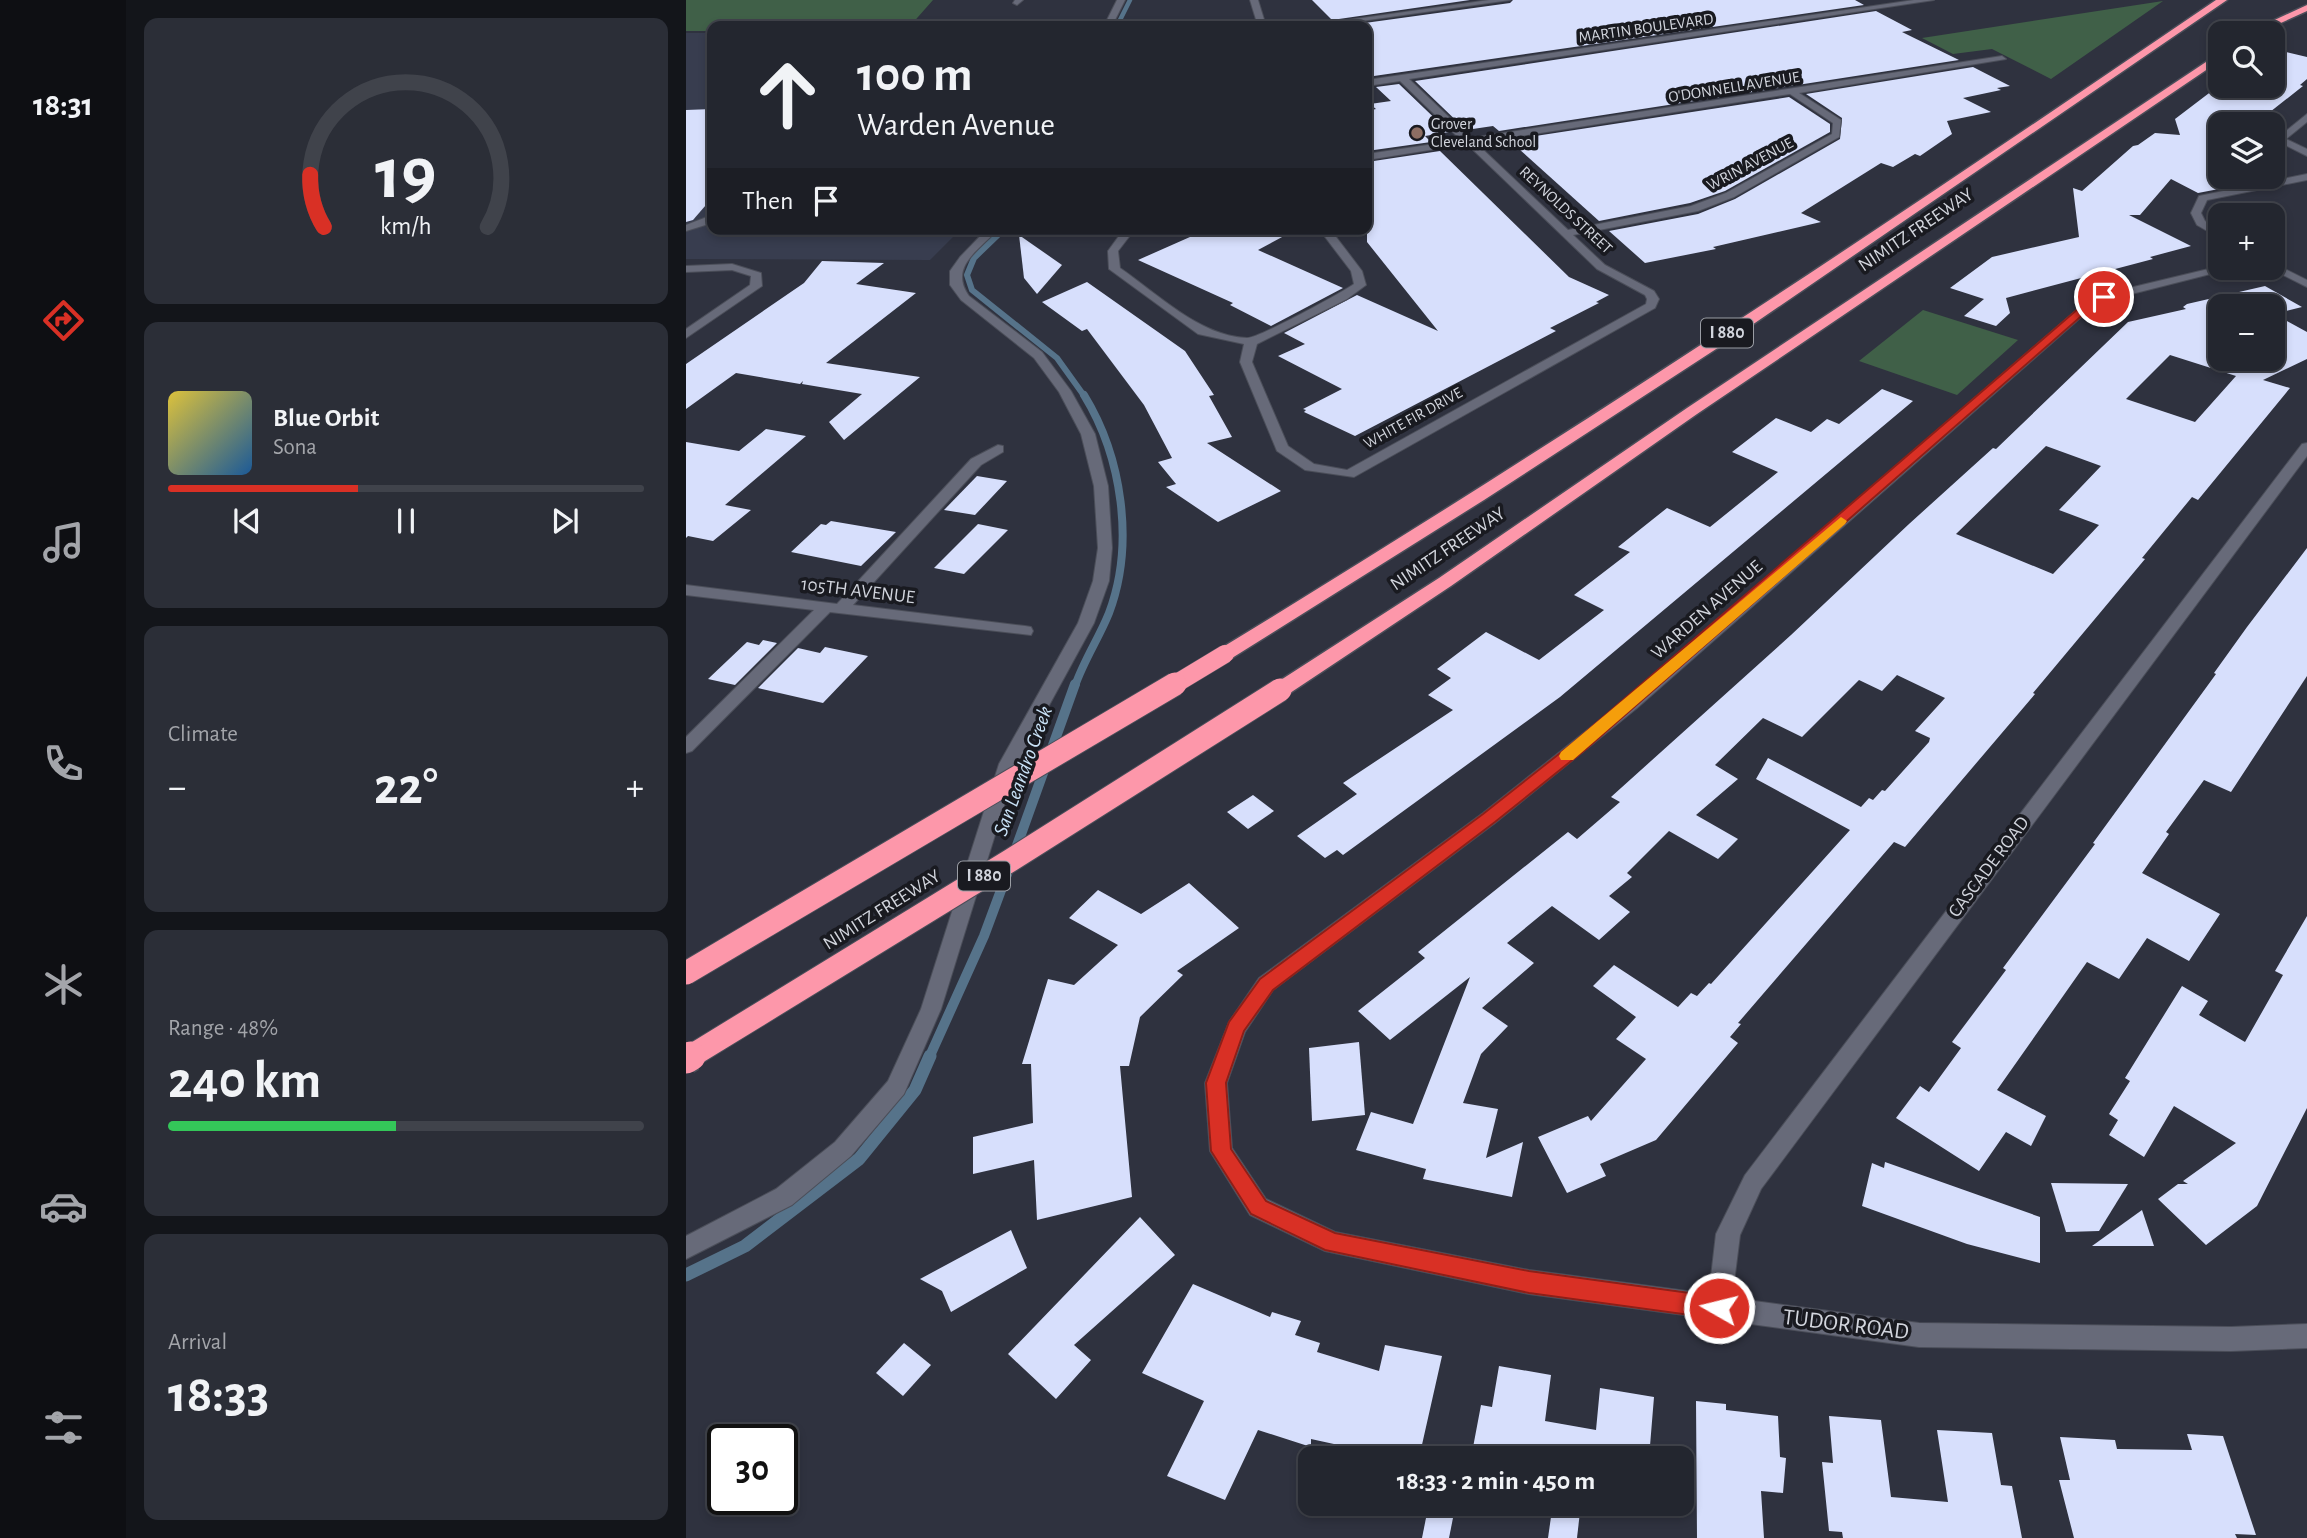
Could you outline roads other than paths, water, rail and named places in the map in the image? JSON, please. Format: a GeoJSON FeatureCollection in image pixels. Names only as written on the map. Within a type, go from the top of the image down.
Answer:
{"type":"FeatureCollection","features":[{"type":"Feature","properties":{"kind":"highway","name":"NIMITZ FREEWAY"},"geometry":{"type":"LineString","coordinates":[[686,973],[1392,552],[1530,464],[2029,134],[2222,0]]}},
{"type":"Feature","properties":{"kind":"highway"},"geometry":{"type":"LineString","coordinates":[[2279,21],[2307,8]]}},
{"type":"Feature","properties":{"kind":"highway"},"geometry":{"type":"LineString","coordinates":[[2267,21],[2279,10]]}},
{"type":"Feature","properties":{"kind":"highway","name":"NIMITZ FREEWAY"},"geometry":{"type":"LineString","coordinates":[[686,1059],[1011,860],[1280,690],[1445,582],[1692,411],[2208,64]]}},
{"type":"Feature","properties":{"kind":"street"},"geometry":{"type":"LineString","coordinates":[[1110,21],[1121,0]]}},
{"type":"Feature","properties":{"kind":"street"},"geometry":{"type":"LineString","coordinates":[[1254,0],[1260,21]]}},
{"type":"Feature","properties":{"kind":"street"},"geometry":{"type":"LineString","coordinates":[[1348,21],[1506,0]]}},
{"type":"Feature","properties":{"kind":"street","name":"MARTIN BOULEVARD"},"geometry":{"type":"LineString","coordinates":[[1372,82],[1900,2],[1930,0]]}},
{"type":"Feature","properties":{"kind":"street","name":"O'DONNELL AVENUE"},"geometry":{"type":"LineString","coordinates":[[1372,156],[2002,60]]}},
{"type":"Feature","properties":{"kind":"street","name":"REYNOLDS STREET"},"geometry":{"type":"LineString","coordinates":[[1402,78],[1601,267],[1650,293],[1653,299]]}},
{"type":"Feature","properties":{"kind":"street","name":"WRIN AVENUE"},"geometry":{"type":"LineString","coordinates":[[1567,233],[1694,209],[1730,195],[1836,135],[1838,122],[1792,92]]}},
{"type":"Feature","properties":{"kind":"street"},"geometry":{"type":"LineString","coordinates":[[2307,117],[2280,141],[2307,153]]}},
{"type":"Feature","properties":{"kind":"street"},"geometry":{"type":"LineString","coordinates":[[2208,227],[2196,213],[2203,198],[2307,177]]}},
{"type":"Feature","properties":{"kind":"street"},"geometry":{"type":"LineString","coordinates":[[686,228],[707,222]]}},
{"type":"Feature","properties":{"kind":"street"},"geometry":{"type":"LineString","coordinates":[[686,1248],[784,1197],[844,1149],[896,1087],[931,1009],[1008,764],[1086,623],[1101,581],[1105,548],[1101,486],[1088,434],[1065,391],[1038,355],[965,298],[956,285],[956,271],[965,257],[987,235]]}},
{"type":"Feature","properties":{"kind":"street"},"geometry":{"type":"LineString","coordinates":[[1125,235],[1113,251],[1115,269],[1202,331],[1251,342],[1343,298],[1360,285],[1356,271],[1329,235]]}},
{"type":"Feature","properties":{"kind":"street"},"geometry":{"type":"LineString","coordinates":[[686,269],[732,267],[748,269],[757,275],[756,285],[686,334]]}},
{"type":"Feature","properties":{"kind":"street"},"geometry":{"type":"LineString","coordinates":[[2285,272],[2307,284]]}},
{"type":"Feature","properties":{"kind":"street","name":"WARDEN AVENUE"},"geometry":{"type":"LineString","coordinates":[[1236,1028],[1266,984],[1489,818],[1631,704],[2083,310],[2104,297],[2208,273]]}},
{"type":"Feature","properties":{"kind":"street","name":"WHITE FIR DRIVE"},"geometry":{"type":"LineString","coordinates":[[1251,342],[1246,362],[1282,449],[1310,467],[1349,474],[1651,306],[1653,299]]}},
{"type":"Feature","properties":{"kind":"street","name":"CASCADE ROAD"},"geometry":{"type":"LineString","coordinates":[[1719,1308],[1728,1234],[1753,1182],[2307,447]]}},
{"type":"Feature","properties":{"kind":"street"},"geometry":{"type":"LineString","coordinates":[[686,747],[834,608],[976,462],[998,449]]}},
{"type":"Feature","properties":{"kind":"street","name":"105TH AVENUE"},"geometry":{"type":"LineString","coordinates":[[686,590],[1025,631]]}},
{"type":"Feature","properties":{"kind":"street","name":"TUDOR ROAD"},"geometry":{"type":"LineString","coordinates":[[1236,1028],[1216,1083],[1221,1151],[1258,1208],[1333,1243],[1529,1282],[1919,1335],[2231,1339],[2307,1336]]}},
{"type":"Feature","properties":{"kind":"waterway","name":"San Leandro Creek"},"geometry":{"type":"LineString","coordinates":[[1120,21],[1130,0]]}},
{"type":"Feature","properties":{"kind":"waterway","name":"San Leandro Creek"},"geometry":{"type":"LineString","coordinates":[[998,235],[974,258],[967,275],[972,290],[1057,358],[1085,397]]}},
{"type":"Feature","properties":{"kind":"waterway","name":"San Leandro Creek"},"geometry":{"type":"LineString","coordinates":[[1075,686],[1109,613],[1117,586],[1123,530],[1120,501],[1108,446],[1084,395]]}},
{"type":"Feature","properties":{"kind":"waterway","name":"San Leandro Creek"},"geometry":{"type":"LineString","coordinates":[[1015,851],[1075,684]]}},
{"type":"Feature","properties":{"kind":"waterway","name":"San Leandro Creek"},"geometry":{"type":"LineString","coordinates":[[929,1058],[984,936],[1010,866]]}},
{"type":"Feature","properties":{"kind":"waterway","name":"San Leandro Creek"},"geometry":{"type":"LineString","coordinates":[[686,1275],[745,1246],[859,1159],[915,1090],[930,1056]]}},
{"type":"Feature","properties":{"kind":"place","name":"Grover Cleveland School"},"geometry":{"type":"Point","coordinates":[1417,133]}}]}
